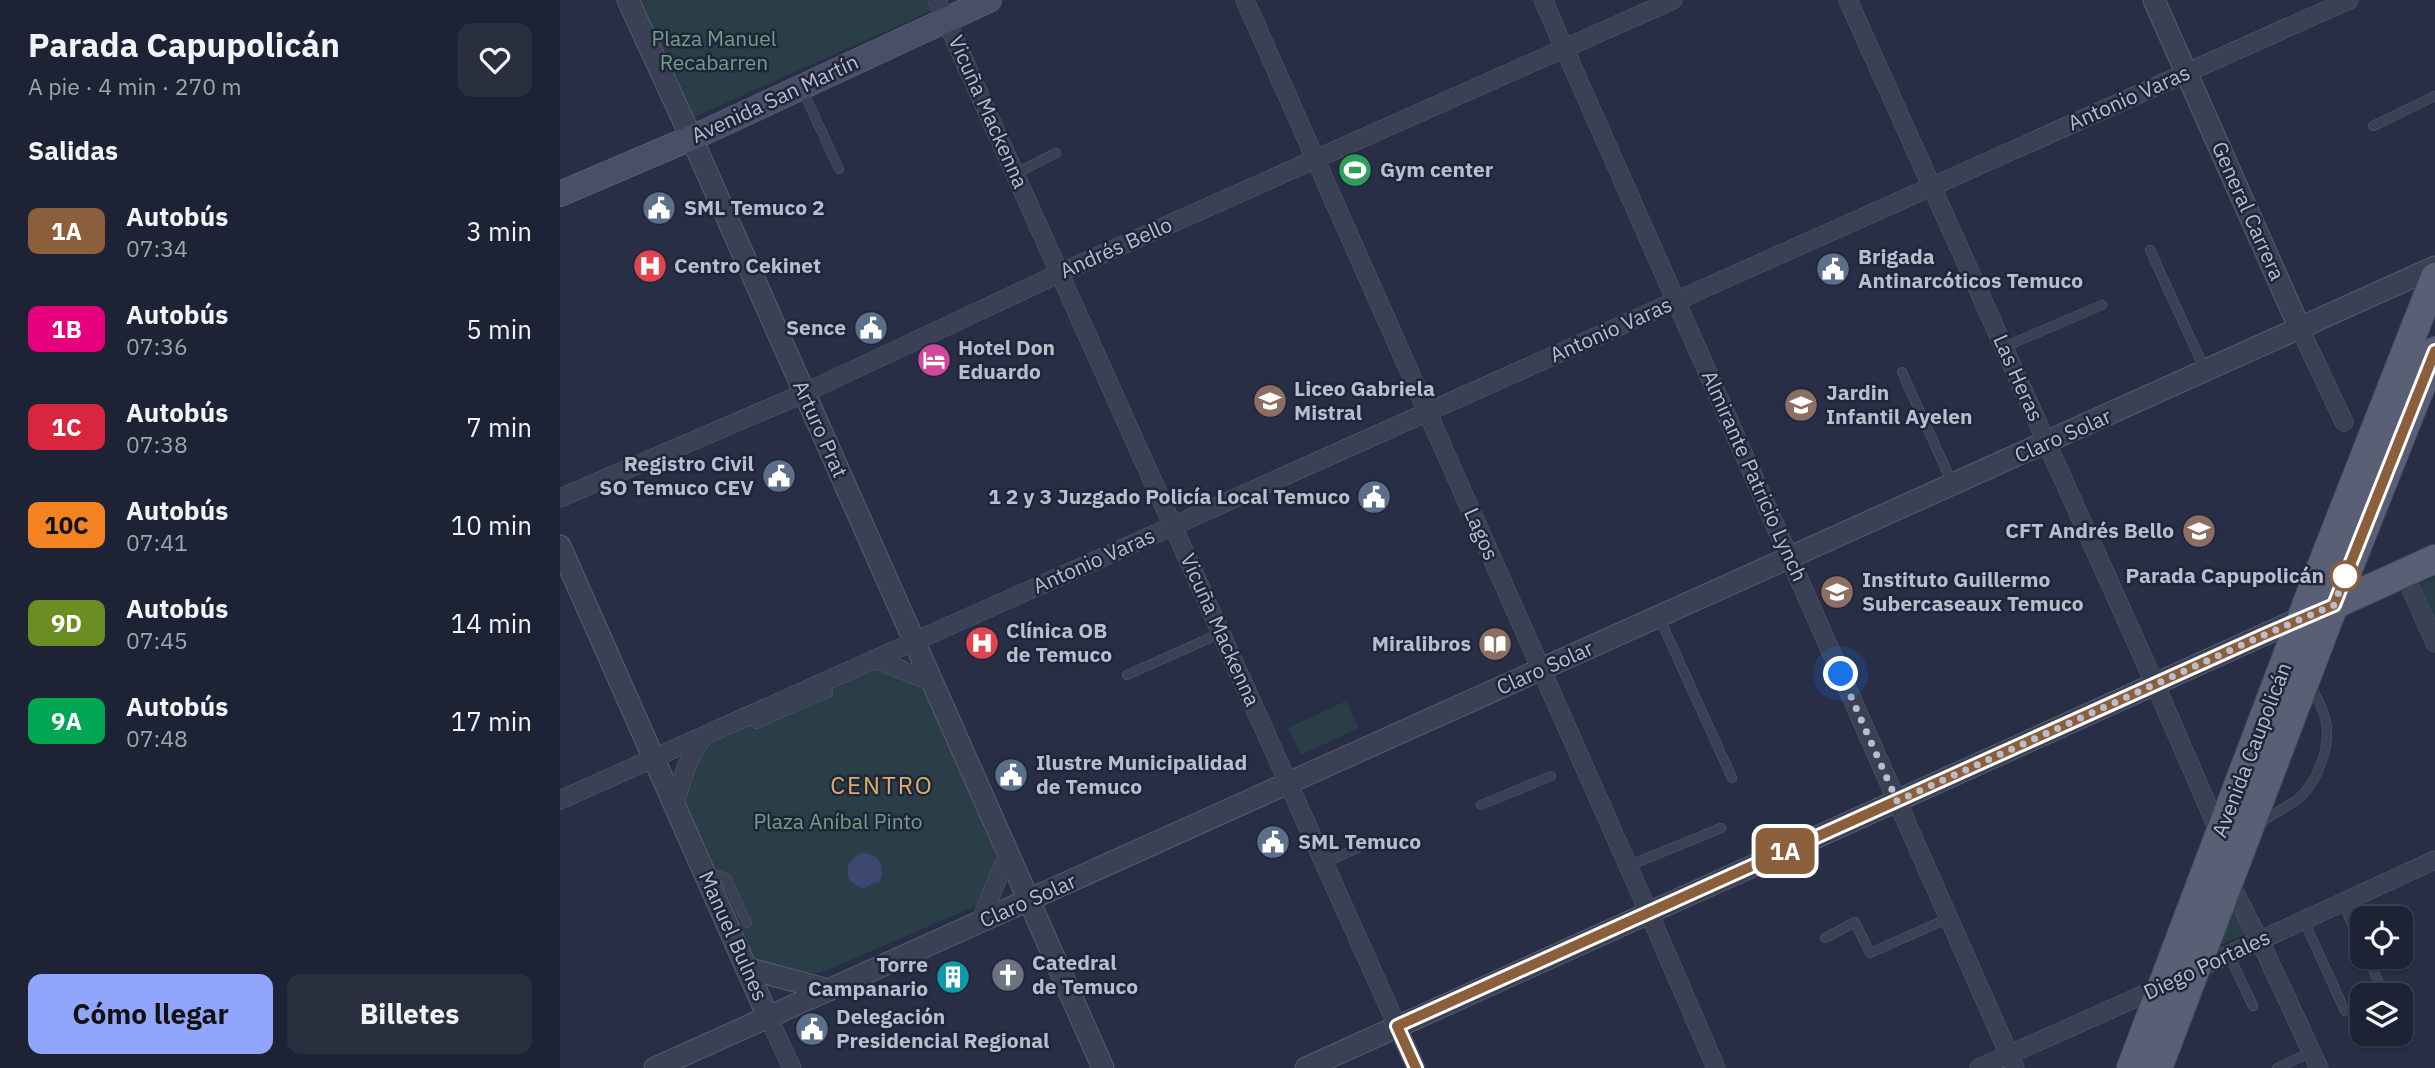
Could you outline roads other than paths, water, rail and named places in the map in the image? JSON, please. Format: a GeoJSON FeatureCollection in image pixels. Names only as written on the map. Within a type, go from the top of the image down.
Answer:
{"type":"FeatureCollection","features":[{"type":"Feature","properties":{"kind":"main road","name":"Avenida San Martín"},"geometry":{"type":"LineString","coordinates":[[560,194],[801,87],[942,10],[989,0]]}},
{"type":"Feature","properties":{"kind":"main road","name":"Avenida Caupolicán"},"geometry":{"type":"LineString","coordinates":[[2158,1068],[2229,881],[2231,840],[2301,618],[2435,276]]}},
{"type":"Feature","properties":{"kind":"main road","name":"Avenida Caupolicán"},"geometry":{"type":"LineString","coordinates":[[2131,1068],[2163,986],[2310,667],[2435,351]]}},
{"type":"Feature","properties":{"kind":"main road"},"geometry":{"type":"LineString","coordinates":[[2301,618],[2435,559]]}},
{"type":"Feature","properties":{"kind":"street","name":"Arturo Prat"},"geometry":{"type":"LineString","coordinates":[[628,0],[1102,1068]]}},
{"type":"Feature","properties":{"kind":"street","name":"Lagos"},"geometry":{"type":"LineString","coordinates":[[1245,0],[1542,670],[1579,763],[1628,866],[1716,1068]]}},
{"type":"Feature","properties":{"kind":"street","name":"Almirante Patricio Lynch"},"geometry":{"type":"LineString","coordinates":[[1543,0],[2012,1061]]}},
{"type":"Feature","properties":{"kind":"street","name":"Andrés Bello"},"geometry":{"type":"LineString","coordinates":[[560,498],[804,393],[1060,274],[1673,0]]}},
{"type":"Feature","properties":{"kind":"street","name":"Las Heras"},"geometry":{"type":"LineString","coordinates":[[1848,0],[2155,684],[2231,840]]}},
{"type":"Feature","properties":{"kind":"street","name":"General Carrera"},"geometry":{"type":"LineString","coordinates":[[2154,0],[2344,422]]}},
{"type":"Feature","properties":{"kind":"street","name":"Antonio Varas"},"geometry":{"type":"LineString","coordinates":[[560,800],[744,718],[790,703],[874,659],[2348,0]]}},
{"type":"Feature","properties":{"kind":"street","name":"Vicuña Mackenna"},"geometry":{"type":"LineString","coordinates":[[942,10],[1416,1068]]}},
{"type":"Feature","properties":{"kind":"street","name":"Claro Solar"},"geometry":{"type":"LineString","coordinates":[[655,1068],[2435,267]]}},
{"type":"Feature","properties":{"kind":"street","name":"Manuel Bulnes"},"geometry":{"type":"LineString","coordinates":[[560,546],[792,1068]]}},
{"type":"Feature","properties":{"kind":"street"},"geometry":{"type":"LineString","coordinates":[[2404,573],[2435,643]]}},
{"type":"Feature","properties":{"kind":"street"},"geometry":{"type":"LineString","coordinates":[[1306,1068],[2301,618]]}},
{"type":"Feature","properties":{"kind":"street"},"geometry":{"type":"LineString","coordinates":[[874,659],[932,682]]}},
{"type":"Feature","properties":{"kind":"street"},"geometry":{"type":"LineString","coordinates":[[674,805],[687,765],[703,736]]}},
{"type":"Feature","properties":{"kind":"street"},"geometry":{"type":"LineString","coordinates":[[979,922],[1002,868],[1010,859]]}},
{"type":"Feature","properties":{"kind":"street","name":"Diego Portales"},"geometry":{"type":"LineString","coordinates":[[1979,1068],[2012,1061],[2196,970],[2435,860]]}},
{"type":"Feature","properties":{"kind":"street"},"geometry":{"type":"LineString","coordinates":[[2229,881],[2315,1060]]}},
{"type":"Feature","properties":{"kind":"street"},"geometry":{"type":"LineString","coordinates":[[746,968],[829,990]]}},
{"type":"Feature","properties":{"kind":"lane"},"geometry":{"type":"LineString","coordinates":[[801,87],[839,170]]}},
{"type":"Feature","properties":{"kind":"lane"},"geometry":{"type":"LineString","coordinates":[[2373,126],[2435,96]]}},
{"type":"Feature","properties":{"kind":"lane"},"geometry":{"type":"LineString","coordinates":[[1015,174],[1056,153]]}},
{"type":"Feature","properties":{"kind":"lane"},"geometry":{"type":"LineString","coordinates":[[2150,250],[2206,371]]}},
{"type":"Feature","properties":{"kind":"lane"},"geometry":{"type":"LineString","coordinates":[[2004,347],[2102,304]]}},
{"type":"Feature","properties":{"kind":"lane"},"geometry":{"type":"LineString","coordinates":[[1902,372],[1953,485]]}},
{"type":"Feature","properties":{"kind":"lane"},"geometry":{"type":"LineString","coordinates":[[1659,617],[1732,778]]}},
{"type":"Feature","properties":{"kind":"lane"},"geometry":{"type":"LineString","coordinates":[[1127,675],[1221,633]]}},
{"type":"Feature","properties":{"kind":"lane"},"geometry":{"type":"LineString","coordinates":[[2231,840],[2299,798],[2307,790],[2317,771],[2326,744],[2327,724],[2312,689],[2310,667]]}},
{"type":"Feature","properties":{"kind":"lane"},"geometry":{"type":"LineString","coordinates":[[790,703],[828,693]]}},
{"type":"Feature","properties":{"kind":"lane"},"geometry":{"type":"LineString","coordinates":[[1481,805],[1550,776]]}},
{"type":"Feature","properties":{"kind":"lane"},"geometry":{"type":"LineString","coordinates":[[1628,866],[1721,828]]}},
{"type":"Feature","properties":{"kind":"lane"},"geometry":{"type":"LineString","coordinates":[[1324,863],[1362,846]]}},
{"type":"Feature","properties":{"kind":"lane"},"geometry":{"type":"LineString","coordinates":[[705,871],[726,878],[747,923]]}},
{"type":"Feature","properties":{"kind":"lane"},"geometry":{"type":"LineString","coordinates":[[2343,903],[2350,919]]}},
{"type":"Feature","properties":{"kind":"lane"},"geometry":{"type":"LineString","coordinates":[[1825,938],[1855,922],[1870,953],[1949,918]]}},
{"type":"Feature","properties":{"kind":"lane"},"geometry":{"type":"LineString","coordinates":[[2304,920],[2345,1010]]}},
{"type":"Feature","properties":{"kind":"lane"},"geometry":{"type":"LineString","coordinates":[[2229,955],[2253,1006]]}},
{"type":"Feature","properties":{"kind":"lane"},"geometry":{"type":"LineString","coordinates":[[2277,1068],[2315,1060]]}},
{"type":"Feature","properties":{"kind":"water"},"geometry":{"type":"Polygon","coordinates":[[[863,853],[878,859],[882,872],[879,883],[863,889],[850,881],[848,867],[851,860],[863,853]]]}},
{"type":"Feature","properties":{"kind":"place","name":"Gym center"},"geometry":{"type":"Point","coordinates":[1355,170]}},
{"type":"Feature","properties":{"kind":"place","name":"SML Temuco 2"},"geometry":{"type":"Point","coordinates":[659,208]}},
{"type":"Feature","properties":{"kind":"place","name":"Centro Cekinet"},"geometry":{"type":"Point","coordinates":[650,266]}},
{"type":"Feature","properties":{"kind":"place","name":"Brigada Antinarcóticos Temuco"},"geometry":{"type":"Point","coordinates":[1833,269]}},
{"type":"Feature","properties":{"kind":"place","name":"Sence"},"geometry":{"type":"Point","coordinates":[871,328]}},
{"type":"Feature","properties":{"kind":"place","name":"Hotel Don Eduardo"},"geometry":{"type":"Point","coordinates":[934,360]}},
{"type":"Feature","properties":{"kind":"place","name":"Liceo Gabriela Mistral"},"geometry":{"type":"Point","coordinates":[1270,401]}},
{"type":"Feature","properties":{"kind":"place","name":"Jardin Infantil Ayelen"},"geometry":{"type":"Point","coordinates":[1801,405]}},
{"type":"Feature","properties":{"kind":"place","name":"Registro Civil SO Temuco CEV"},"geometry":{"type":"Point","coordinates":[779,476]}},
{"type":"Feature","properties":{"kind":"place","name":"1 2 y 3 Juzgado Policía Local Temuco"},"geometry":{"type":"Point","coordinates":[1374,497]}},
{"type":"Feature","properties":{"kind":"place","name":"CFT Andrés Bello"},"geometry":{"type":"Point","coordinates":[2199,531]}},
{"type":"Feature","properties":{"kind":"place","name":"Parada Capupolicán"},"geometry":{"type":"Point","coordinates":[2345,576]}},
{"type":"Feature","properties":{"kind":"place","name":"Instituto Guillermo Subercaseaux Temuco"},"geometry":{"type":"Point","coordinates":[1837,592]}},
{"type":"Feature","properties":{"kind":"place","name":"Clínica OB de Temuco"},"geometry":{"type":"Point","coordinates":[982,643]}},
{"type":"Feature","properties":{"kind":"place","name":"Miralibros"},"geometry":{"type":"Point","coordinates":[1495,644]}},
{"type":"Feature","properties":{"kind":"place","name":"Ilustre Municipalidad de Temuco"},"geometry":{"type":"Point","coordinates":[1011,775]}},
{"type":"Feature","properties":{"kind":"place","name":"SML Temuco"},"geometry":{"type":"Point","coordinates":[1273,842]}},
{"type":"Feature","properties":{"kind":"place","name":"Catedral de Temuco"},"geometry":{"type":"Point","coordinates":[1008,975]}},
{"type":"Feature","properties":{"kind":"place","name":"Torre Campanario"},"geometry":{"type":"Point","coordinates":[953,977]}},
{"type":"Feature","properties":{"kind":"place","name":"Delegación Presidencial Regional"},"geometry":{"type":"Point","coordinates":[812,1029]}},
{"type":"Feature","properties":{"kind":"district","name":"CENTRO"},"geometry":{"type":"Point","coordinates":[882,786]}},
{"type":"Feature","properties":{"kind":"park label","name":"Plaza Manuel Recabarren"},"geometry":{"type":"Point","coordinates":[714,51]}},
{"type":"Feature","properties":{"kind":"park label","name":"Plaza Aníbal Pinto"},"geometry":{"type":"Point","coordinates":[838,822]}}]}
